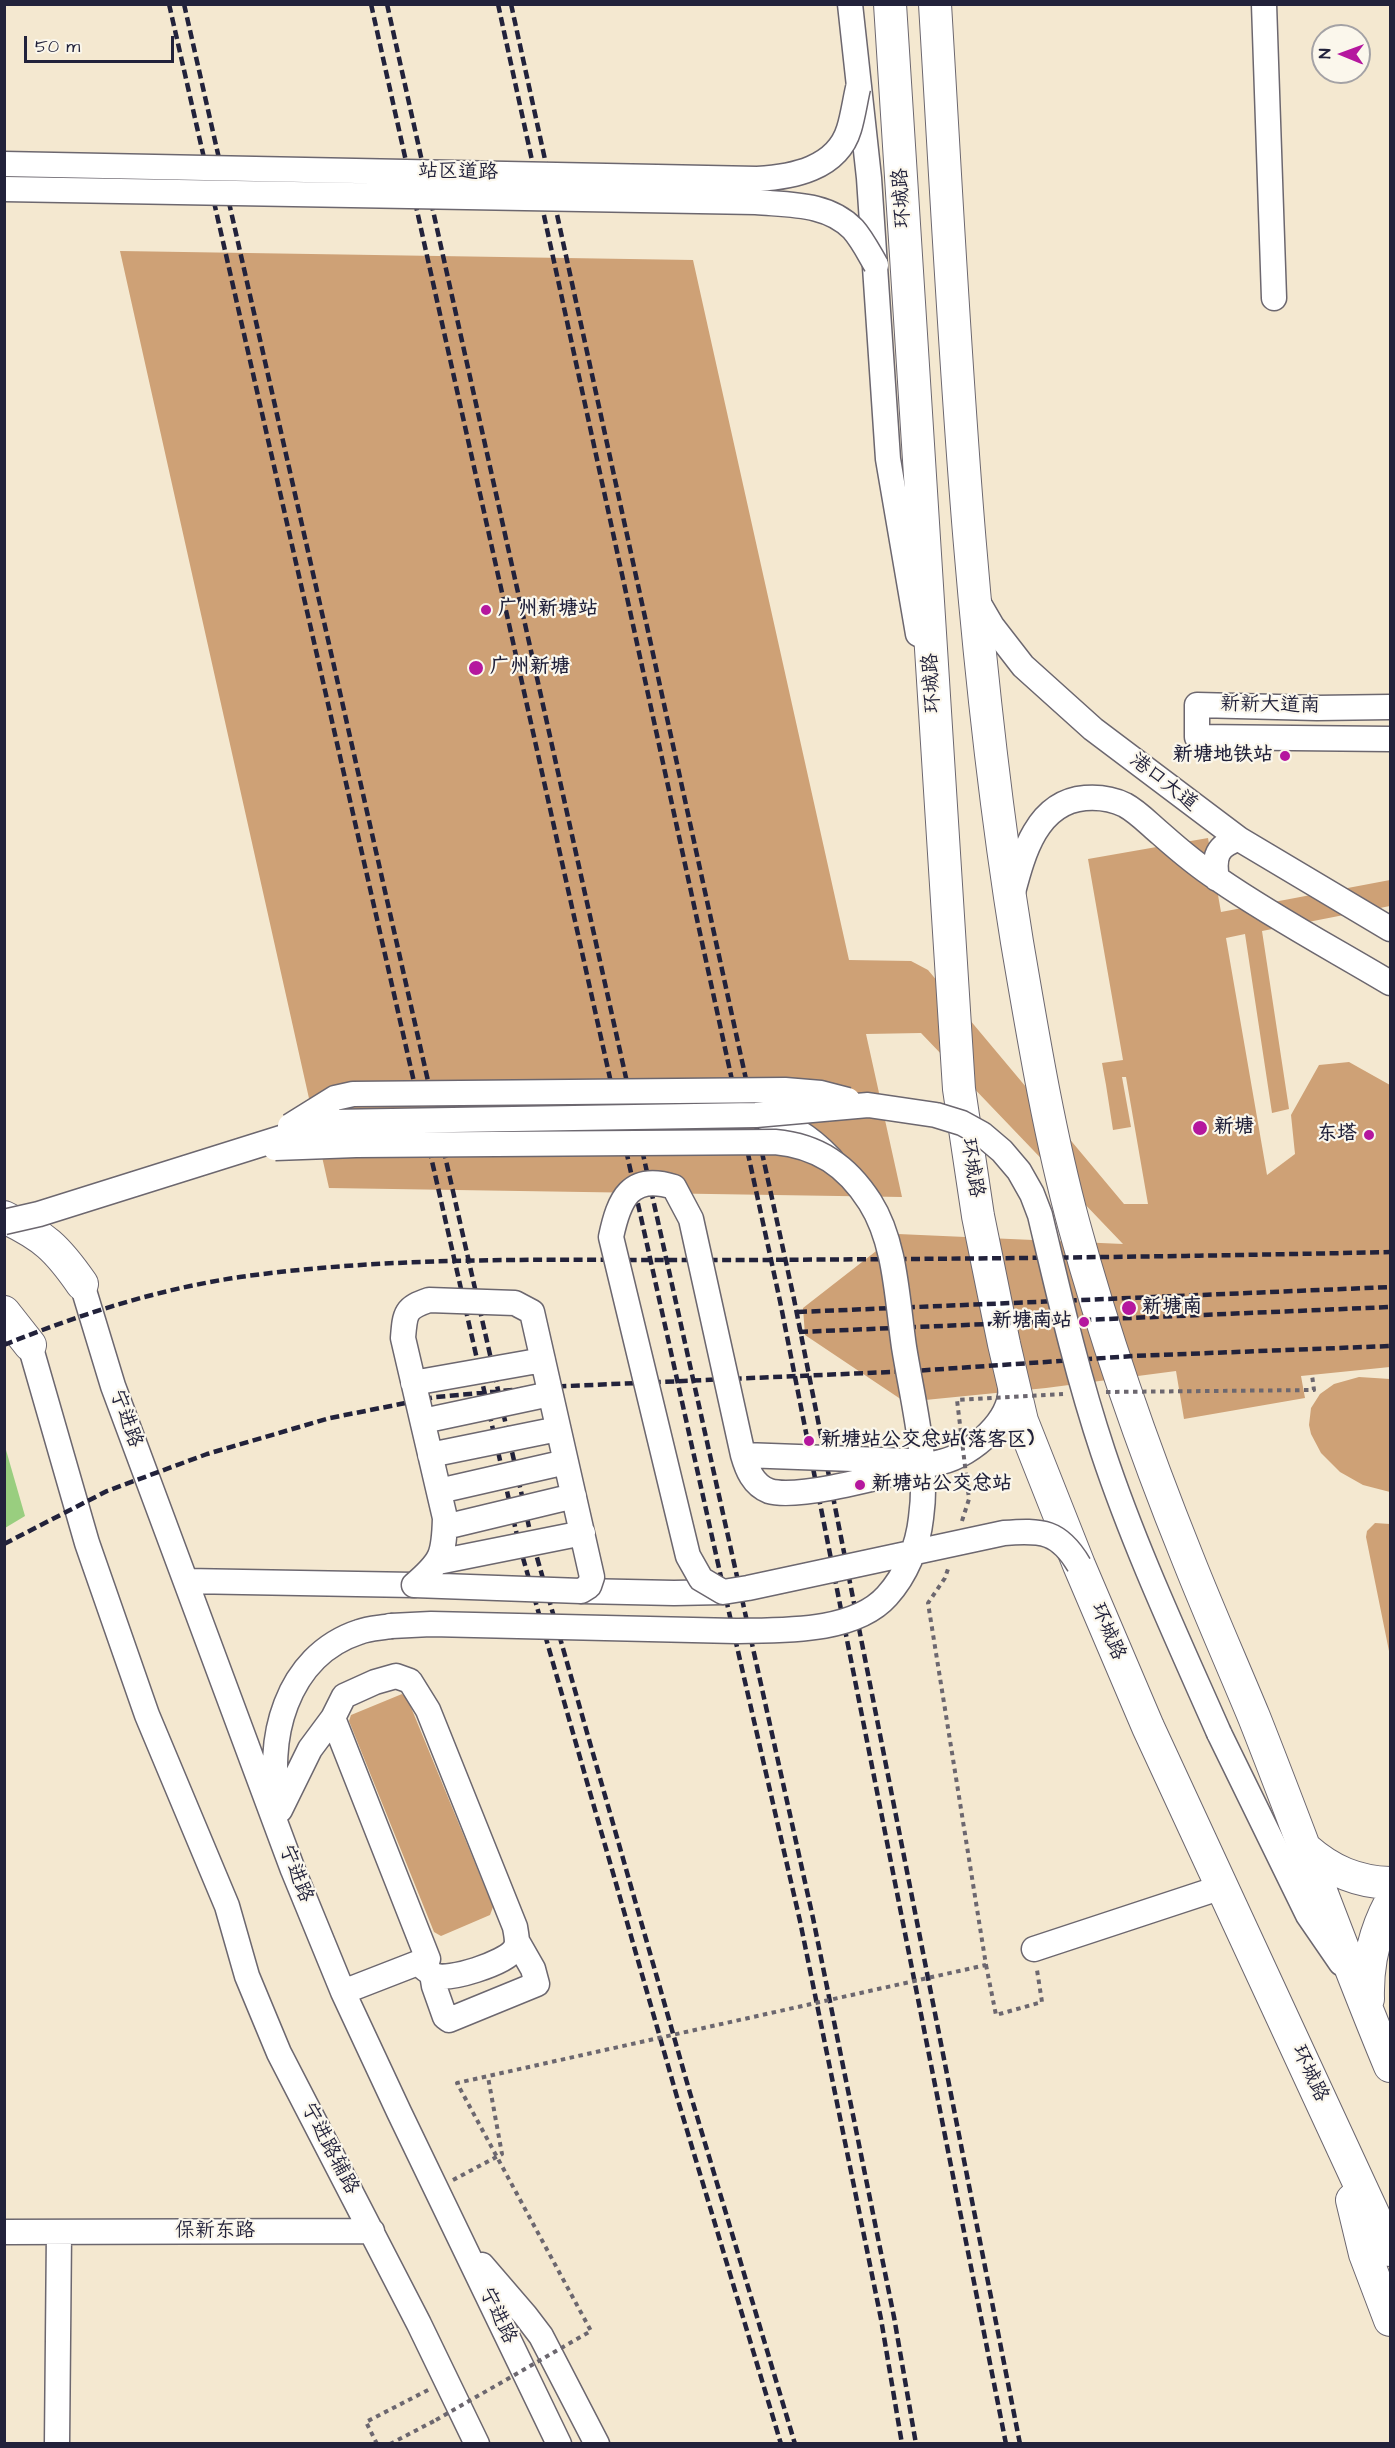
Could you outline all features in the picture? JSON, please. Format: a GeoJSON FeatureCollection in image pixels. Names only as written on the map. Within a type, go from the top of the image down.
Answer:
{"type":"FeatureCollection","features":[{"type":"Feature","properties":{"kind":"main road","name":"环城路"},"geometry":{"type":"LineString","coordinates":[[890,4],[959,1089],[978,1216],[1004,1344],[1022,1421],[1079,1565],[1148,1727],[1390,2250]]}},
{"type":"Feature","properties":{"kind":"main road"},"geometry":{"type":"LineString","coordinates":[[935,4],[973,593],[996,801],[1030,1016],[1073,1221],[1107,1338],[1141,1437],[1187,1559],[1306,1849],[1390,2066]]}},
{"type":"Feature","properties":{"kind":"main road"},"geometry":{"type":"LineString","coordinates":[[4,1217],[32,1230],[60,1253],[82,1284]]}},
{"type":"Feature","properties":{"kind":"main road"},"geometry":{"type":"LineString","coordinates":[[4,1312],[30,1345]]}},
{"type":"Feature","properties":{"kind":"main road"},"geometry":{"type":"LineString","coordinates":[[1306,1849],[1321,1862],[1345,1876],[1363,1881],[1390,1883]]}},
{"type":"Feature","properties":{"kind":"main road"},"geometry":{"type":"LineString","coordinates":[[1371,2018],[1368,1997],[1371,1955],[1376,1935],[1390,1903]]}},
{"type":"Feature","properties":{"kind":"main road"},"geometry":{"type":"LineString","coordinates":[[1332,2124],[1365,2254],[1390,2320]]}},
{"type":"Feature","properties":{"kind":"street"},"geometry":{"type":"LineString","coordinates":[[850,4],[869,178],[888,459],[936,728]]}},
{"type":"Feature","properties":{"kind":"street"},"geometry":{"type":"LineString","coordinates":[[1264,4],[1274,298]]}},
{"type":"Feature","properties":{"kind":"street","name":"站区道路"},"geometry":{"type":"LineString","coordinates":[[4,164],[780,178],[818,166],[837,151],[849,131],[858,88]]}},
{"type":"Feature","properties":{"kind":"street","name":"站区道路"},"geometry":{"type":"LineString","coordinates":[[4,189],[756,202],[804,206],[825,211],[842,219],[855,231],[876,265]]}},
{"type":"Feature","properties":{"kind":"street","name":"港口大道"},"geometry":{"type":"LineString","coordinates":[[973,593],[1007,648],[1093,729],[1239,839],[1390,929]]}},
{"type":"Feature","properties":{"kind":"street","name":"新新大道南"},"geometry":{"type":"LineString","coordinates":[[1390,707],[1197,705],[1197,737],[1390,739]]}},
{"type":"Feature","properties":{"kind":"street","name":"港口大道"},"geometry":{"type":"LineString","coordinates":[[1011,900],[1026,848],[1035,829],[1046,816],[1065,802],[1079,798],[1105,799],[1124,805],[1217,879],[1390,983]]}},
{"type":"Feature","properties":{"kind":"street"},"geometry":{"type":"LineString","coordinates":[[1217,879],[1215,866],[1218,851],[1223,846],[1239,839]]}},
{"type":"Feature","properties":{"kind":"street"},"geometry":{"type":"LineString","coordinates":[[267,1141],[335,1098],[352,1094],[785,1090],[821,1093],[868,1106],[936,1115],[962,1123],[982,1134],[1002,1151],[1019,1171],[1032,1194],[1040,1215],[1078,1370],[1103,1452],[1163,1605],[1219,1733],[1308,1915],[1359,1986]]}},
{"type":"Feature","properties":{"kind":"street"},"geometry":{"type":"LineString","coordinates":[[4,1222],[39,1214],[332,1122],[756,1114],[868,1106]]}},
{"type":"Feature","properties":{"kind":"street"},"geometry":{"type":"LineString","coordinates":[[756,1114],[800,1131],[815,1142],[835,1163]]}},
{"type":"Feature","properties":{"kind":"street"},"geometry":{"type":"LineString","coordinates":[[222,1156],[270,1148],[312,1146],[775,1142],[796,1144],[815,1150],[852,1177],[871,1204],[883,1231],[892,1270],[921,1451],[923,1498],[916,1543],[910,1561],[886,1597],[869,1610],[849,1619],[780,1630],[736,1632],[431,1624],[391,1626],[360,1631],[334,1643],[312,1660],[294,1685],[281,1715],[275,1756],[280,1810],[293,1870]]}},
{"type":"Feature","properties":{"kind":"street"},"geometry":{"type":"LineString","coordinates":[[723,1592],[701,1579],[688,1556],[611,1237],[617,1210],[627,1193],[643,1183],[660,1183],[674,1187],[691,1219],[743,1455],[755,1482],[767,1490],[785,1494],[808,1492],[951,1460],[983,1440],[1004,1414],[1011,1389],[1004,1344]]}},
{"type":"Feature","properties":{"kind":"street","name":"宁进路"},"geometry":{"type":"LineString","coordinates":[[82,1284],[113,1386],[293,1870],[344,1992],[559,2444]]}},
{"type":"Feature","properties":{"kind":"street"},"geometry":{"type":"LineString","coordinates":[[414,1585],[436,1567],[445,1545],[445,1527],[439,1491],[403,1338],[405,1316],[413,1306],[429,1300],[515,1303],[532,1312],[583,1533],[592,1577],[589,1586],[581,1591]]}},
{"type":"Feature","properties":{"kind":"street","name":"宁进路辅路"},"geometry":{"type":"LineString","coordinates":[[30,1345],[87,1543],[147,1715],[227,1906],[247,1976],[279,2053],[372,2231],[477,2444]]}},
{"type":"Feature","properties":{"kind":"street"},"geometry":{"type":"LineString","coordinates":[[413,1383],[543,1359]]}},
{"type":"Feature","properties":{"kind":"street"},"geometry":{"type":"LineString","coordinates":[[423,1421],[550,1394]]}},
{"type":"Feature","properties":{"kind":"street"},"geometry":{"type":"LineString","coordinates":[[430,1455],[558,1429]]}},
{"type":"Feature","properties":{"kind":"street"},"geometry":{"type":"LineString","coordinates":[[743,1455],[941,1462]]}},
{"type":"Feature","properties":{"kind":"street"},"geometry":{"type":"LineString","coordinates":[[439,1491],[566,1462]]}},
{"type":"Feature","properties":{"kind":"street"},"geometry":{"type":"LineString","coordinates":[[445,1527],[574,1496]]}},
{"type":"Feature","properties":{"kind":"street"},"geometry":{"type":"LineString","coordinates":[[186,1581],[581,1591],[723,1592],[1004,1533],[1031,1530],[1051,1536],[1068,1546],[1079,1565]]}},
{"type":"Feature","properties":{"kind":"street"},"geometry":{"type":"LineString","coordinates":[[438,1562],[583,1533]]}},
{"type":"Feature","properties":{"kind":"street"},"geometry":{"type":"LineString","coordinates":[[280,1810],[310,1749],[333,1718],[344,1696],[354,1690],[396,1676],[410,1681],[428,1710],[515,1927],[517,1941],[515,1950],[505,1958],[455,1977],[435,1976],[425,1969]]}},
{"type":"Feature","properties":{"kind":"street"},"geometry":{"type":"LineString","coordinates":[[333,1718],[428,1959],[425,1969],[445,2017],[449,2020],[537,1984],[529,1960],[517,1941]]}},
{"type":"Feature","properties":{"kind":"street"},"geometry":{"type":"LineString","coordinates":[[1034,1949],[1222,1887]]}},
{"type":"Feature","properties":{"kind":"street"},"geometry":{"type":"LineString","coordinates":[[344,1992],[425,1969]]}},
{"type":"Feature","properties":{"kind":"street","name":"保新东路"},"geometry":{"type":"LineString","coordinates":[[4,2232],[372,2231]]}},
{"type":"Feature","properties":{"kind":"street"},"geometry":{"type":"LineString","coordinates":[[57,2444],[59,2232]]}},
{"type":"Feature","properties":{"kind":"street"},"geometry":{"type":"LineString","coordinates":[[462,2244],[541,2336],[597,2444]]}},
{"type":"Feature","properties":{"kind":"path"},"geometry":{"type":"LineString","coordinates":[[1096,1392],[1314,1390],[1312,1375]]}},
{"type":"Feature","properties":{"kind":"path"},"geometry":{"type":"LineString","coordinates":[[962,1522],[969,1499],[957,1400],[1073,1393]]}},
{"type":"Feature","properties":{"kind":"path"},"geometry":{"type":"LineString","coordinates":[[952,1556],[945,1578],[928,1603],[996,2015],[1042,2002],[1034,1949]]}},
{"type":"Feature","properties":{"kind":"path"},"geometry":{"type":"LineString","coordinates":[[390,2444],[591,2331],[457,2083],[986,1965]]}},
{"type":"Feature","properties":{"kind":"path"},"geometry":{"type":"LineString","coordinates":[[436,2188],[502,2154],[488,2077]]}},
{"type":"Feature","properties":{"kind":"path"},"geometry":{"type":"LineString","coordinates":[[377,2444],[366,2422],[446,2380]]}},
{"type":"Feature","properties":{"kind":"green space"},"geometry":{"type":"Polygon","coordinates":[[[4,1443],[25,1516],[5,1528],[4,1528],[4,1443]]]}},
{"type":"Feature","properties":{"kind":"building","name":"广州新塘站"},"geometry":{"type":"Polygon","coordinates":[[[120,251],[693,260],[849,960],[911,961],[928,970],[1124,1204],[1148,1204],[1126,1077],[1122,1077],[1131,1127],[1113,1130],[1102,1063],[1123,1060],[1088,859],[1208,838],[1221,912],[1390,880],[1390,906],[1262,931],[1289,1109],[1272,1113],[1245,934],[1226,938],[1267,1175],[1295,1154],[1291,1115],[1319,1065],[1349,1062],[1390,1085],[1390,1367],[1301,1376],[1305,1398],[1184,1419],[1176,1371],[1046,1388],[905,1402],[805,1335],[803,1308],[898,1234],[1123,1244],[921,1033],[866,1034],[902,1197],[329,1188],[120,251]]]}},
{"type":"Feature","properties":{"kind":"building"},"geometry":{"type":"Polygon","coordinates":[[[1359,1377],[1390,1379],[1390,1492],[1363,1485],[1340,1472],[1321,1453],[1311,1434],[1309,1425],[1311,1408],[1320,1394],[1334,1384],[1359,1377]]]}},
{"type":"Feature","properties":{"kind":"building"},"geometry":{"type":"Polygon","coordinates":[[[1375,1523],[1390,1524],[1390,1656],[1366,1537],[1367,1531],[1375,1523]]]}},
{"type":"Feature","properties":{"kind":"building"},"geometry":{"type":"Polygon","coordinates":[[[402,1694],[408,1700],[493,1907],[490,1915],[441,1936],[434,1932],[349,1721],[351,1715],[402,1694]]]}},
{"type":"Feature","properties":{"kind":"railway"},"geometry":{"type":"LineString","coordinates":[[169,4],[519,1544],[677,2097],[781,2444]]}},
{"type":"Feature","properties":{"kind":"railway"},"geometry":{"type":"LineString","coordinates":[[184,4],[532,1540],[690,2093],[795,2444]]}},
{"type":"Feature","properties":{"kind":"railway"},"geometry":{"type":"LineString","coordinates":[[371,4],[723,1586],[800,1921],[881,2319],[902,2444]]}},
{"type":"Feature","properties":{"kind":"railway"},"geometry":{"type":"LineString","coordinates":[[387,4],[813,1918],[894,2317],[916,2444]]}},
{"type":"Feature","properties":{"kind":"railway"},"geometry":{"type":"LineString","coordinates":[[498,4],[780,1301],[1006,2444]]}},
{"type":"Feature","properties":{"kind":"railway"},"geometry":{"type":"LineString","coordinates":[[511,4],[794,1299],[1020,2444]]}},
{"type":"Feature","properties":{"kind":"railway"},"geometry":{"type":"LineString","coordinates":[[4,1345],[91,1313],[180,1288],[240,1277],[364,1265],[488,1260],[982,1258],[1390,1252]]}},
{"type":"Feature","properties":{"kind":"railway"},"geometry":{"type":"LineString","coordinates":[[798,1312],[1390,1287]]}},
{"type":"Feature","properties":{"kind":"railway"},"geometry":{"type":"LineString","coordinates":[[799,1332],[1390,1307]]}},
{"type":"Feature","properties":{"kind":"railway"},"geometry":{"type":"LineString","coordinates":[[4,1544],[107,1491],[207,1454],[330,1418],[436,1397],[545,1387],[913,1371],[1133,1356],[1390,1346]]}},
{"type":"Feature","properties":{"kind":"place","name":"广州新塘站"},"geometry":{"type":"Point","coordinates":[486,610]}},
{"type":"Feature","properties":{"kind":"place","name":"广州新塘"},"geometry":{"type":"Point","coordinates":[476,668]}},
{"type":"Feature","properties":{"kind":"place","name":"新塘地铁站"},"geometry":{"type":"Point","coordinates":[1285,756]}},
{"type":"Feature","properties":{"kind":"place","name":"新塘"},"geometry":{"type":"Point","coordinates":[1200,1128]}},
{"type":"Feature","properties":{"kind":"place","name":"东塔"},"geometry":{"type":"Point","coordinates":[1369,1135]}},
{"type":"Feature","properties":{"kind":"place","name":"新塘南"},"geometry":{"type":"Point","coordinates":[1129,1308]}},
{"type":"Feature","properties":{"kind":"place","name":"新塘南站"},"geometry":{"type":"Point","coordinates":[1084,1322]}},
{"type":"Feature","properties":{"kind":"place","name":"新塘站公交总站(落客区)"},"geometry":{"type":"Point","coordinates":[809,1441]}},
{"type":"Feature","properties":{"kind":"place","name":"新塘站公交总站"},"geometry":{"type":"Point","coordinates":[860,1485]}}]}
